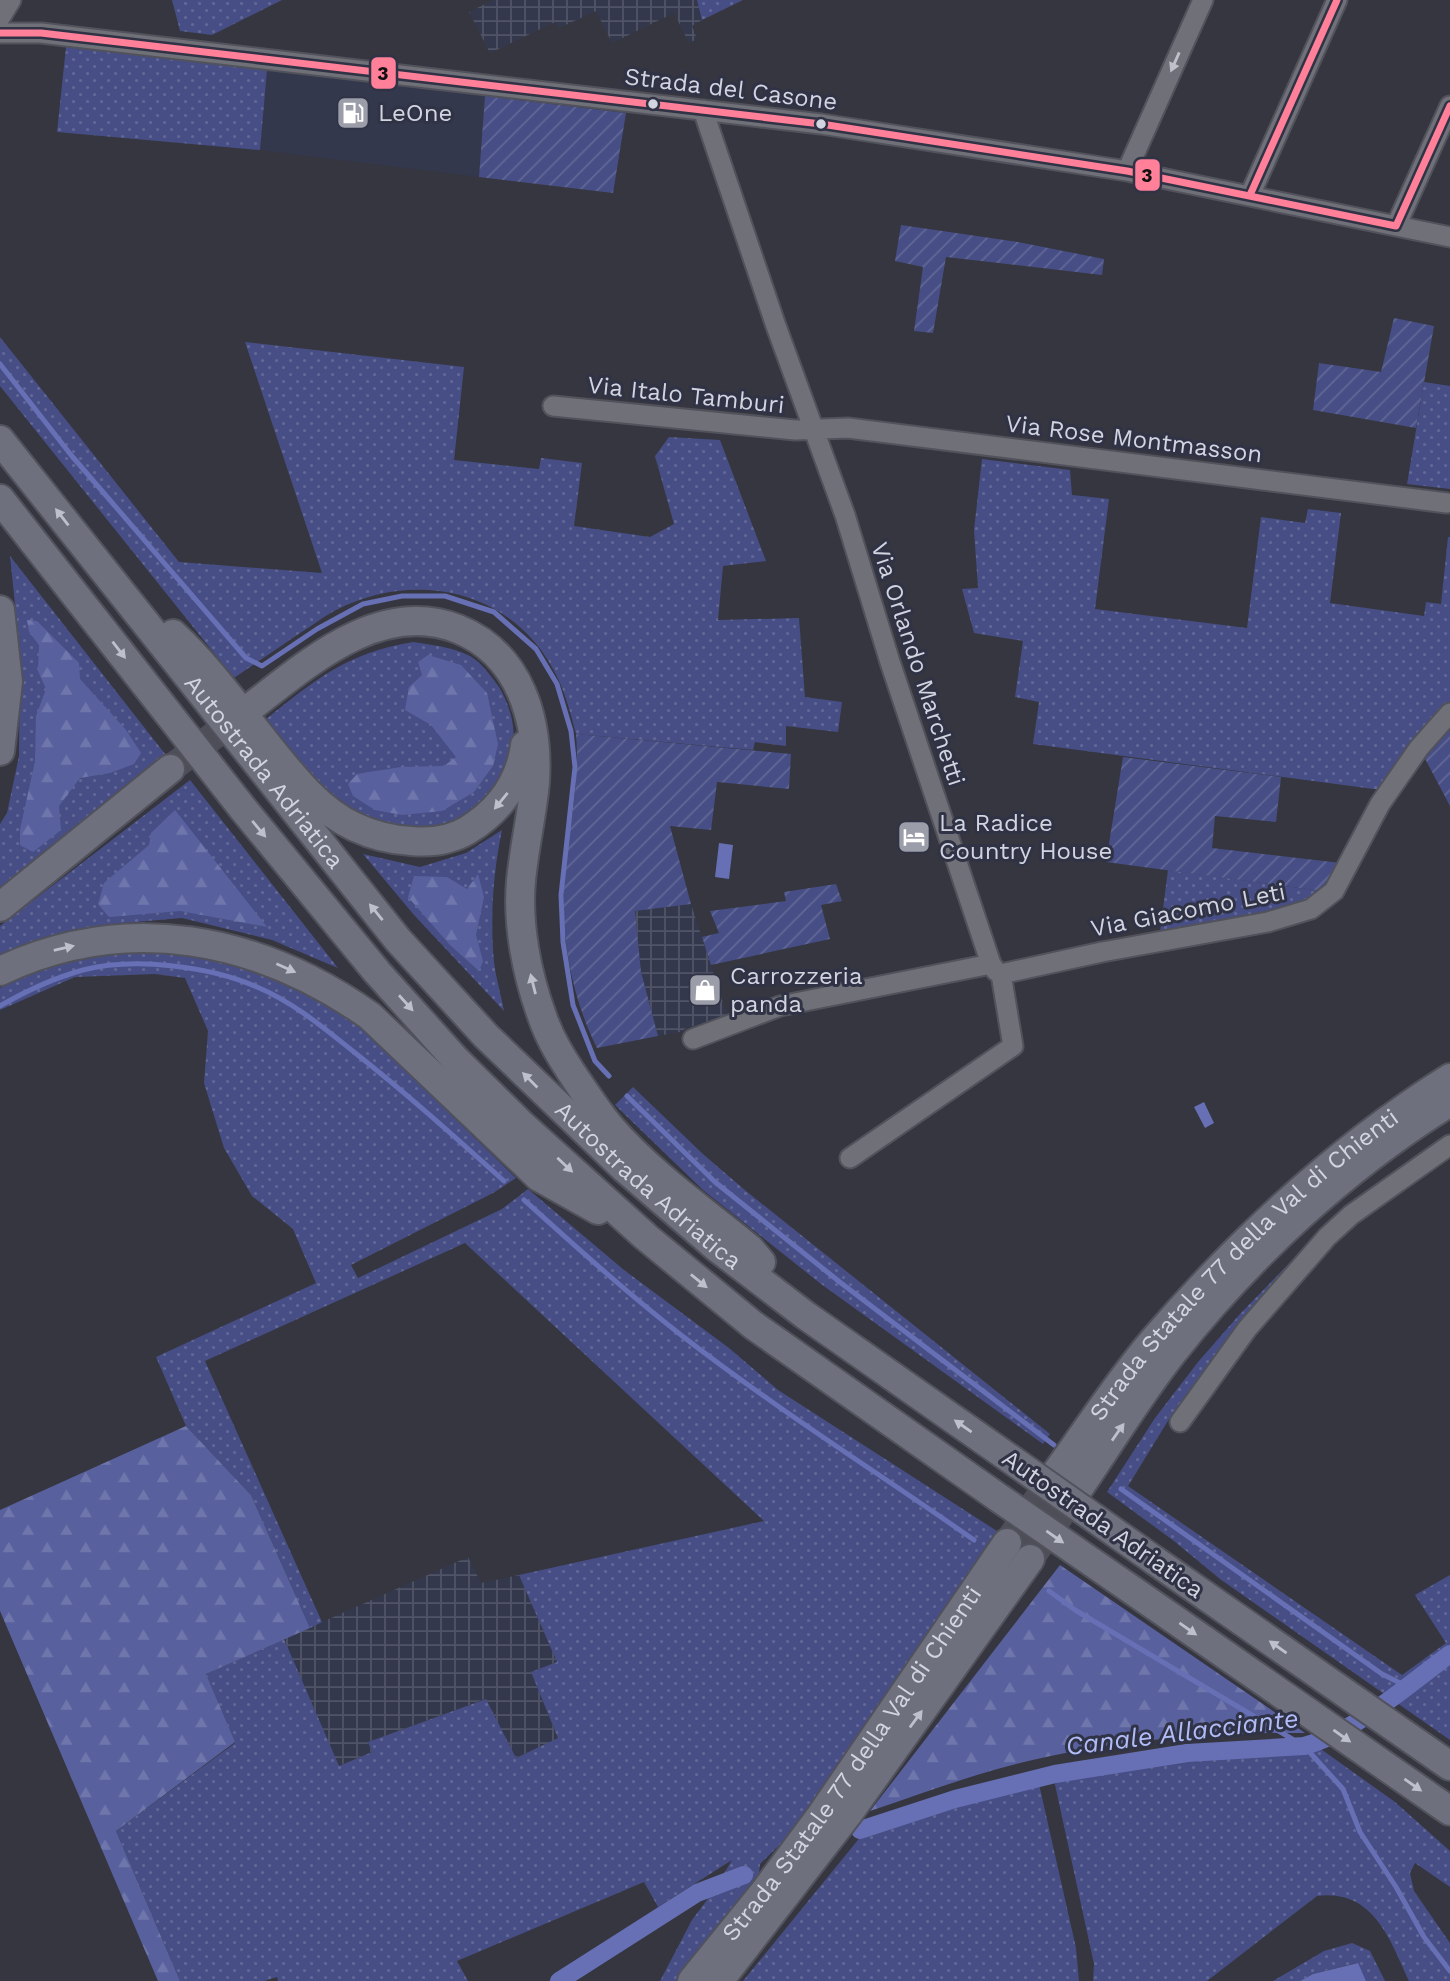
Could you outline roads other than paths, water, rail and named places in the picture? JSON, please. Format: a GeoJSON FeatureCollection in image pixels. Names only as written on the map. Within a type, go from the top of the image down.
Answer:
{"type":"FeatureCollection","features":[{"type":"Feature","properties":{"kind":"highway","name":"Autostrada Adriatica"},"geometry":{"type":"LineString","coordinates":[[0,440],[398,940],[486,1036],[624,1168],[716,1247],[805,1315],[1450,1766]]}},
{"type":"Feature","properties":{"kind":"highway","name":"Autostrada Adriatica"},"geometry":{"type":"LineString","coordinates":[[0,499],[244,810],[377,972],[456,1060],[523,1126],[646,1237],[753,1325],[1450,1811]]}},
{"type":"Feature","properties":{"kind":"highway"},"geometry":{"type":"LineString","coordinates":[[104,571],[193,653],[313,798],[354,827],[375,835],[400,840],[439,841],[461,834],[481,821],[502,803],[515,782],[523,761],[530,715]]}},
{"type":"Feature","properties":{"kind":"highway"},"geometry":{"type":"LineString","coordinates":[[0,610],[8,682],[0,751]]}},
{"type":"Feature","properties":{"kind":"highway"},"geometry":{"type":"LineString","coordinates":[[251,707],[317,656],[345,640],[398,624],[425,621],[450,626],[475,636],[493,650],[516,678],[530,715],[535,779],[521,883],[522,922],[533,988],[542,1018],[557,1051],[611,1128],[650,1167],[750,1250],[805,1315]]}},
{"type":"Feature","properties":{"kind":"highway"},"geometry":{"type":"LineString","coordinates":[[0,907],[170,769]]}},
{"type":"Feature","properties":{"kind":"highway"},"geometry":{"type":"LineString","coordinates":[[0,971],[55,950],[114,939],[144,937],[202,942],[278,964],[342,996],[370,1016],[539,1177],[646,1237]]}},
{"type":"Feature","properties":{"kind":"highway","name":"Strada Statale 77 della Val di Chienti"},"geometry":{"type":"LineString","coordinates":[[1450,1078],[1341,1155],[1272,1216],[1214,1273],[1152,1343],[1067,1480],[1225,1292],[1283,1232],[1351,1172],[1450,1102]]}},
{"type":"Feature","properties":{"kind":"highway","name":"Strada Statale 77 della Val di Chienti"},"geometry":{"type":"LineString","coordinates":[[835,1814],[1007,1543]]}},
{"type":"Feature","properties":{"kind":"highway","name":"Strada Statale 77 della Val di Chienti"},"geometry":{"type":"LineString","coordinates":[[719,1981],[776,1893],[1030,1559]]}},
{"type":"Feature","properties":{"kind":"highway","name":"Strada Statale 77 della Val di Chienti"},"geometry":{"type":"LineString","coordinates":[[692,1981],[776,1893]]}},
{"type":"Feature","properties":{"kind":"street"},"geometry":{"type":"LineString","coordinates":[[0,18],[11,0]]}},
{"type":"Feature","properties":{"kind":"street"},"geometry":{"type":"LineString","coordinates":[[1127,171],[1203,0]]}},
{"type":"Feature","properties":{"kind":"street"},"geometry":{"type":"LineString","coordinates":[[1250,195],[1337,0]]}},
{"type":"Feature","properties":{"kind":"street","name":"Strada del Casone"},"geometry":{"type":"LineString","coordinates":[[0,33],[54,34],[848,128],[1127,171],[1450,237]]}},
{"type":"Feature","properties":{"kind":"street"},"geometry":{"type":"LineString","coordinates":[[1396,226],[1450,106]]}},
{"type":"Feature","properties":{"kind":"street","name":"Via Orlando Marchetti"},"geometry":{"type":"LineString","coordinates":[[704,110],[845,515],[890,663],[996,969],[1013,1046],[850,1158]]}},
{"type":"Feature","properties":{"kind":"street","name":"Via Italo Tamburi"},"geometry":{"type":"LineString","coordinates":[[553,406],[795,430],[814,429]]}},
{"type":"Feature","properties":{"kind":"street","name":"Via Rose Montmasson"},"geometry":{"type":"LineString","coordinates":[[814,429],[848,428],[1447,503]]}},
{"type":"Feature","properties":{"kind":"street","name":"Via Giacomo Leti"},"geometry":{"type":"LineString","coordinates":[[693,1039],[780,1006],[1268,922],[1311,909],[1335,891],[1380,804],[1419,748],[1450,713]]}},
{"type":"Feature","properties":{"kind":"street"},"geometry":{"type":"LineString","coordinates":[[1180,1422],[1247,1329],[1327,1237],[1351,1215],[1450,1145]]}},
{"type":"Feature","properties":{"kind":"waterway"},"geometry":{"type":"LineString","coordinates":[[0,364],[71,455],[246,658],[262,666],[317,629],[363,604],[402,596],[445,596],[494,612],[536,649],[557,684],[571,731],[575,767],[561,895],[563,942],[573,1005],[595,1061],[609,1076]]}},
{"type":"Feature","properties":{"kind":"waterway"},"geometry":{"type":"LineString","coordinates":[[0,1006],[51,981],[103,966],[171,966],[238,980],[283,1000],[320,1025],[411,1099],[504,1181]]}},
{"type":"Feature","properties":{"kind":"waterway"},"geometry":{"type":"LineString","coordinates":[[627,1096],[715,1182],[841,1283],[1054,1445]]}},
{"type":"Feature","properties":{"kind":"waterway"},"geometry":{"type":"LineString","coordinates":[[524,1200],[681,1335],[789,1414],[974,1540]]}},
{"type":"Feature","properties":{"kind":"waterway"},"geometry":{"type":"LineString","coordinates":[[1121,1489],[1382,1674],[1406,1686]]}},
{"type":"Feature","properties":{"kind":"waterway"},"geometry":{"type":"LineString","coordinates":[[1049,1591],[1075,1610],[1304,1746],[1343,1789],[1360,1832],[1396,1887],[1424,1937],[1450,1971]]}},
{"type":"Feature","properties":{"kind":"waterway","name":"Canale Allacciante"},"geometry":{"type":"LineString","coordinates":[[860,1830],[955,1799],[1055,1774],[1187,1753],[1304,1746],[1323,1740],[1361,1719],[1450,1654]]}},
{"type":"Feature","properties":{"kind":"waterway","name":"Canale Allacciante"},"geometry":{"type":"LineString","coordinates":[[559,1981],[697,1893],[744,1875]]}},
{"type":"Feature","properties":{"kind":"tunnel"},"geometry":{"type":"LineString","coordinates":[[170,769],[246,711]]}},
{"type":"Feature","properties":{"kind":"tunnel"},"geometry":{"type":"LineString","coordinates":[[1007,1543],[1056,1473]]}},
{"type":"Feature","properties":{"kind":"tunnel"},"geometry":{"type":"LineString","coordinates":[[1030,1559],[1079,1488]]}},
{"type":"Feature","properties":{"kind":"place","name":"LeOne"},"geometry":{"type":"Point","coordinates":[353,113]}},
{"type":"Feature","properties":{"kind":"place","name":"La Radice Country House"},"geometry":{"type":"Point","coordinates":[914,837]}},
{"type":"Feature","properties":{"kind":"place","name":"Carrozzeria panda"},"geometry":{"type":"Point","coordinates":[705,990]}}]}
